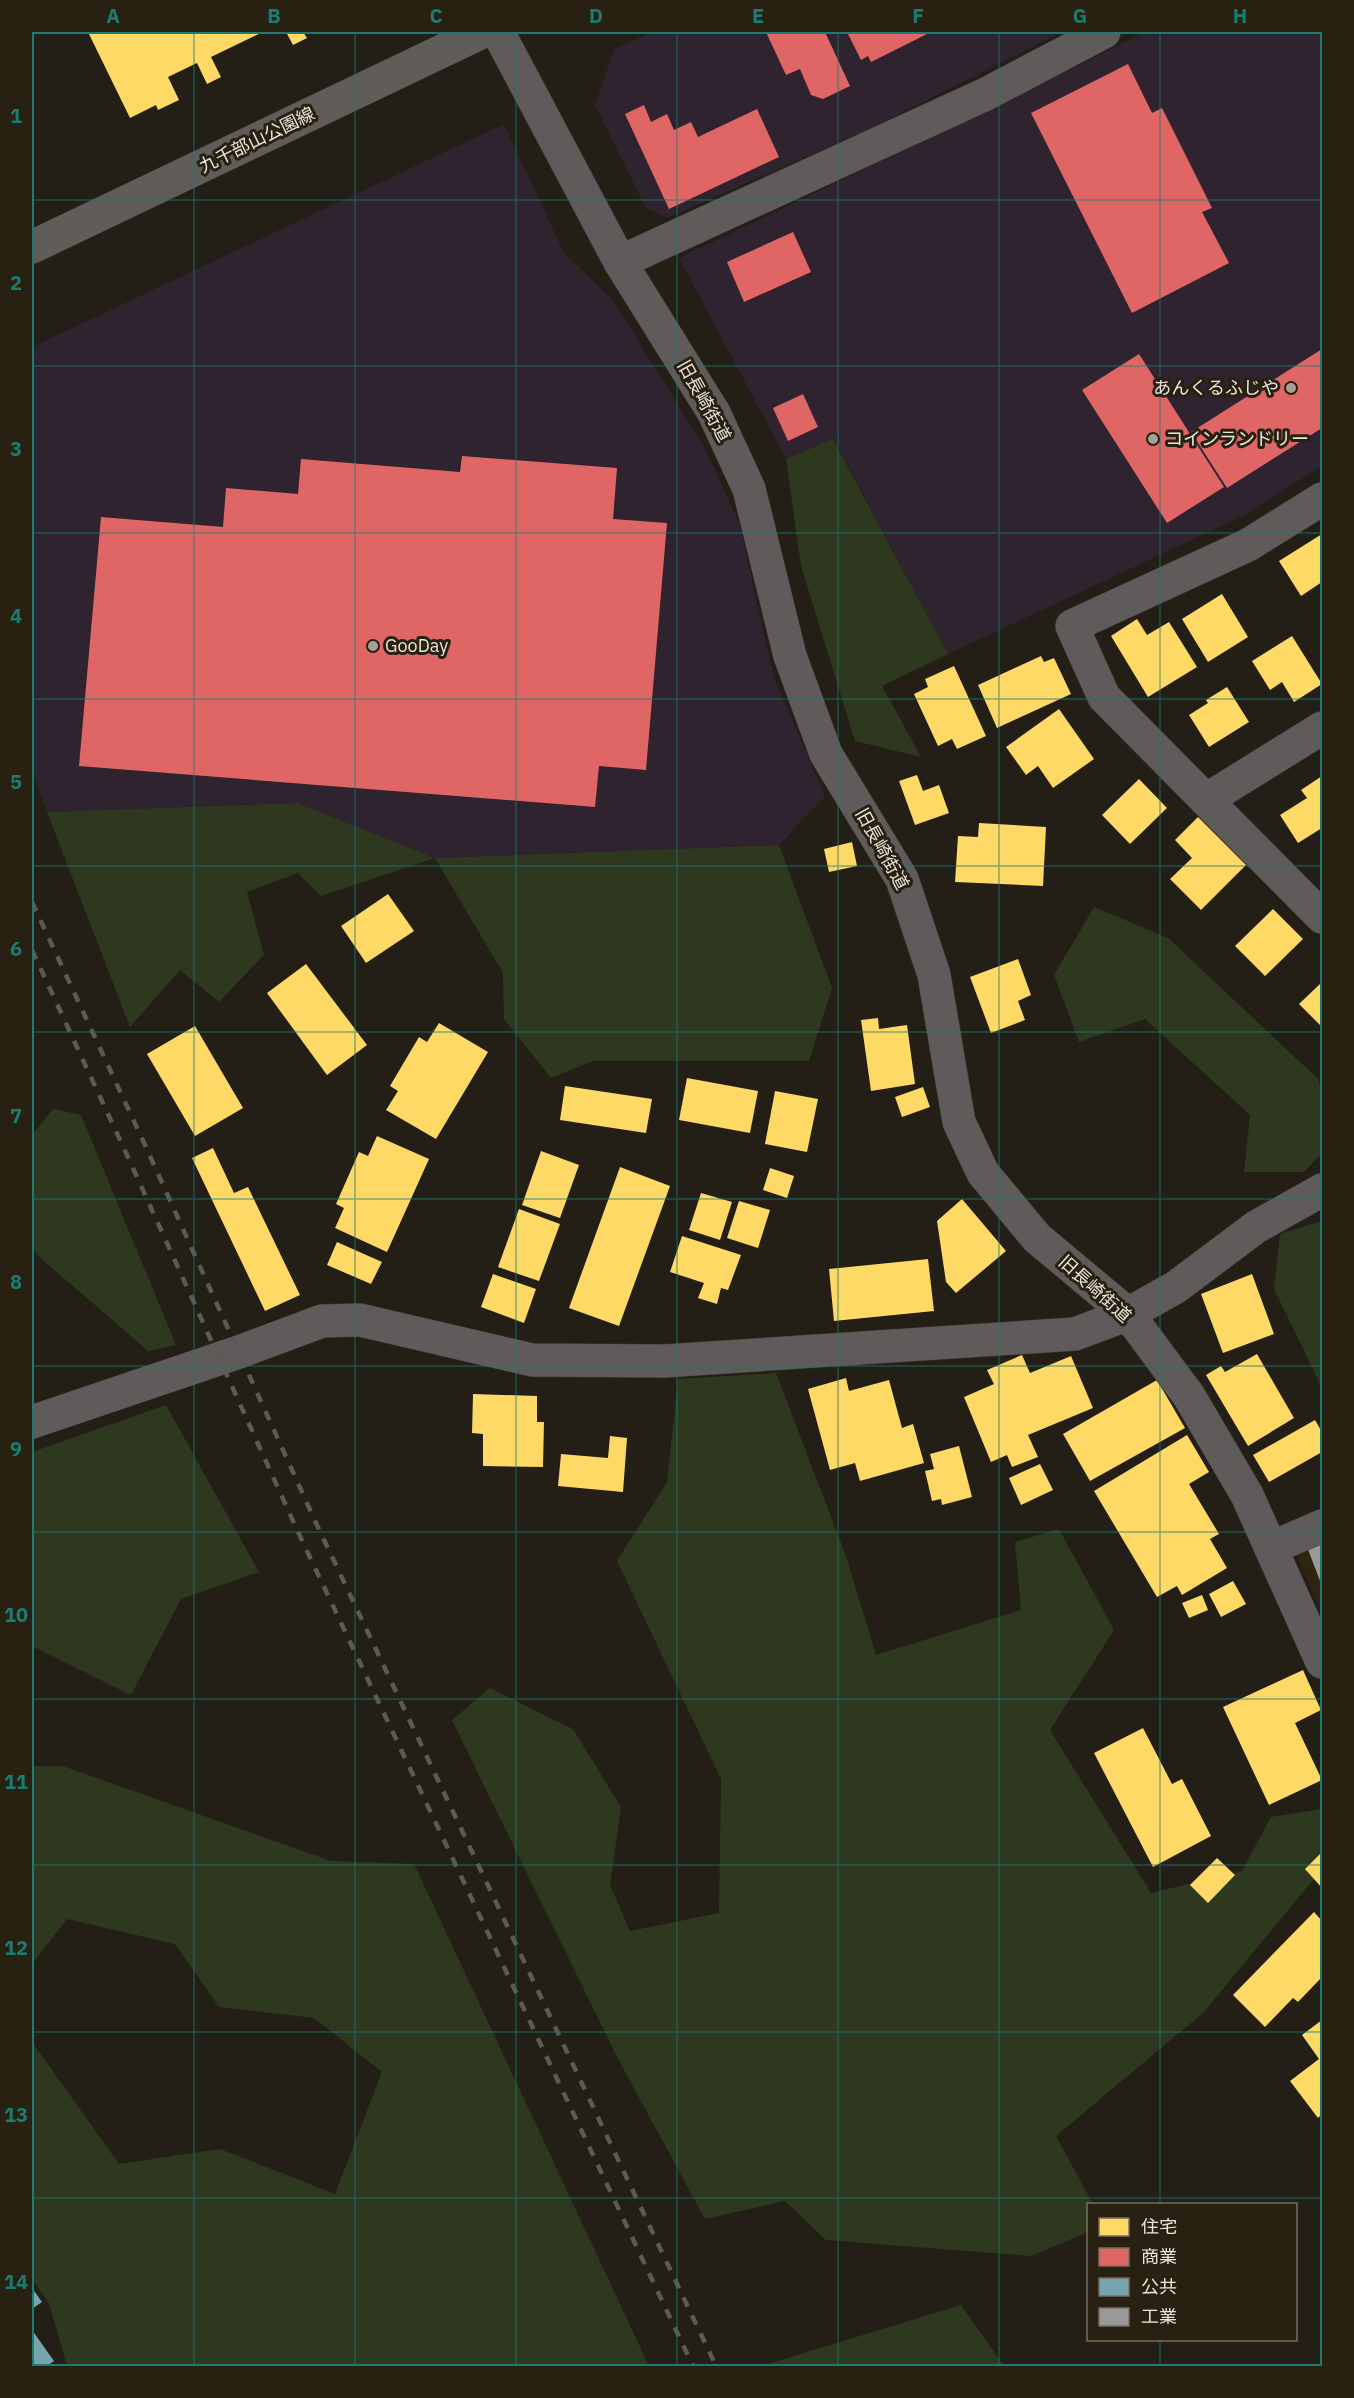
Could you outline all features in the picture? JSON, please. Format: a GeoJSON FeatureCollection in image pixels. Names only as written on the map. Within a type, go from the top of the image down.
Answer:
{"type":"FeatureCollection","features":[{"type":"Feature","properties":{"kind":"main road","name":"九千部山公園線"},"geometry":{"type":"LineString","coordinates":[[32,247],[483,32]]}},
{"type":"Feature","properties":{"kind":"street","name":"旧長崎街道"},"geometry":{"type":"LineString","coordinates":[[498,32],[620,262],[714,413],[748,489],[790,656],[826,754],[902,879],[934,975],[960,1122],[983,1173],[1037,1238],[1128,1314],[1189,1396],[1247,1495],[1323,1662]]}},
{"type":"Feature","properties":{"kind":"street"},"geometry":{"type":"LineString","coordinates":[[620,262],[986,94],[1104,32]]}},
{"type":"Feature","properties":{"kind":"street"},"geometry":{"type":"LineString","coordinates":[[1323,498],[1248,545],[1072,626],[1104,697],[1323,917]]}},
{"type":"Feature","properties":{"kind":"street"},"geometry":{"type":"LineString","coordinates":[[1206,800],[1323,728]]}},
{"type":"Feature","properties":{"kind":"street"},"geometry":{"type":"LineString","coordinates":[[32,1422],[239,1353],[321,1322],[360,1320],[532,1360],[652,1361],[1075,1334],[1128,1314],[1176,1287],[1256,1227],[1323,1190]]}},
{"type":"Feature","properties":{"kind":"street"},"geometry":{"type":"LineString","coordinates":[[1271,1548],[1323,1526]]}},
{"type":"Feature","properties":{"kind":"shaded area"},"geometry":{"type":"Polygon","coordinates":[[[652,32],[1062,32],[878,125],[667,218],[646,208],[595,105],[614,49],[652,32]]]}},
{"type":"Feature","properties":{"kind":"shaded area"},"geometry":{"type":"Polygon","coordinates":[[[1145,32],[1322,32],[1322,466],[1243,516],[948,654],[834,439],[786,459],[679,258],[1145,32]]]}},
{"type":"Feature","properties":{"kind":"shaded area"},"geometry":{"type":"Polygon","coordinates":[[[504,124],[564,253],[613,300],[703,445],[739,522],[774,678],[825,796],[779,845],[435,858],[297,803],[47,812],[32,772],[32,347],[504,124]]]}},
{"type":"Feature","properties":{"kind":"shaded area"},"geometry":{"type":"Polygon","coordinates":[[[1322,1537],[1322,1613],[1294,1549],[1322,1537]]]}},
{"type":"Feature","properties":{"kind":"green space"},"geometry":{"type":"Polygon","coordinates":[[[833,439],[948,654],[882,686],[921,757],[855,741],[801,566],[786,459],[833,439]]]}},
{"type":"Feature","properties":{"kind":"green space"},"geometry":{"type":"Polygon","coordinates":[[[297,803],[435,858],[321,896],[298,873],[247,892],[264,955],[219,1002],[180,970],[130,1027],[47,812],[297,803]]]}},
{"type":"Feature","properties":{"kind":"green space"},"geometry":{"type":"Polygon","coordinates":[[[779,845],[832,988],[809,1061],[593,1061],[551,1078],[504,1019],[503,973],[435,858],[779,845]]]}},
{"type":"Feature","properties":{"kind":"green space"},"geometry":{"type":"Polygon","coordinates":[[[1094,907],[1168,938],[1318,1079],[1322,1092],[1322,1153],[1304,1172],[1244,1172],[1250,1115],[1145,1019],[1079,1042],[1054,975],[1094,907]]]}},
{"type":"Feature","properties":{"kind":"green space"},"geometry":{"type":"Polygon","coordinates":[[[53,1109],[81,1115],[176,1345],[148,1351],[36,1254],[32,1246],[32,1135],[53,1109]]]}},
{"type":"Feature","properties":{"kind":"green space"},"geometry":{"type":"Polygon","coordinates":[[[1322,1221],[1322,1388],[1274,1289],[1280,1234],[1322,1221]]]}},
{"type":"Feature","properties":{"kind":"green space"},"geometry":{"type":"Polygon","coordinates":[[[776,1373],[846,1556],[876,1655],[1021,1610],[1015,1542],[1059,1529],[1114,1630],[1050,1730],[1151,1893],[1242,1871],[1271,1817],[1321,1809],[1322,1869],[1204,2012],[1056,2136],[1092,2203],[1087,2203],[1087,2232],[1031,2256],[826,2240],[785,2201],[705,2219],[617,2057],[452,1720],[490,1688],[573,1729],[621,1807],[610,1885],[630,1931],[719,1913],[721,1779],[617,1561],[667,1482],[678,1379],[776,1373]]]}},
{"type":"Feature","properties":{"kind":"green space"},"geometry":{"type":"Polygon","coordinates":[[[166,1405],[259,1572],[181,1599],[131,1695],[32,1646],[32,1452],[166,1405]]]}},
{"type":"Feature","properties":{"kind":"green space"},"geometry":{"type":"Polygon","coordinates":[[[32,1766],[63,1766],[331,1861],[414,1864],[649,2366],[67,2366],[49,2303],[32,2279],[32,2042],[119,2164],[220,2149],[335,2194],[382,2072],[314,2018],[219,2007],[175,1944],[67,1919],[32,1964],[32,1766]]]}},
{"type":"Feature","properties":{"kind":"green space"},"geometry":{"type":"Polygon","coordinates":[[[961,2305],[1004,2366],[761,2366],[961,2305]]]}},
{"type":"Feature","properties":{"kind":"building: 住宅"},"geometry":{"type":"Polygon","coordinates":[[[88,32],[263,32],[211,57],[221,77],[207,84],[197,63],[168,77],[179,100],[158,110],[156,105],[130,118],[88,32]]]}},
{"type":"Feature","properties":{"kind":"building: 住宅"},"geometry":{"type":"Polygon","coordinates":[[[286,32],[303,32],[307,38],[293,45],[286,32]]]}},
{"type":"Feature","properties":{"kind":"building: 住宅"},"geometry":{"type":"Polygon","coordinates":[[[1322,534],[1322,582],[1301,596],[1279,561],[1322,534]]]}},
{"type":"Feature","properties":{"kind":"building: 住宅"},"geometry":{"type":"Polygon","coordinates":[[[1222,594],[1248,637],[1208,662],[1182,619],[1222,594]]]}},
{"type":"Feature","properties":{"kind":"building: 住宅"},"geometry":{"type":"Polygon","coordinates":[[[1137,619],[1147,635],[1169,622],[1197,667],[1148,697],[1111,636],[1137,619]]]}},
{"type":"Feature","properties":{"kind":"building: 住宅"},"geometry":{"type":"Polygon","coordinates":[[[1292,636],[1322,684],[1294,702],[1282,682],[1270,690],[1252,661],[1292,636]]]}},
{"type":"Feature","properties":{"kind":"building: 住宅"},"geometry":{"type":"Polygon","coordinates":[[[1041,656],[1044,662],[1054,658],[1071,694],[997,728],[978,685],[1041,656]]]}},
{"type":"Feature","properties":{"kind":"building: 住宅"},"geometry":{"type":"Polygon","coordinates":[[[954,666],[986,736],[957,749],[952,739],[938,746],[914,694],[928,687],[925,679],[954,666]]]}},
{"type":"Feature","properties":{"kind":"building: 住宅"},"geometry":{"type":"Polygon","coordinates":[[[1227,687],[1249,722],[1209,747],[1189,715],[1208,703],[1206,700],[1227,687]]]}},
{"type":"Feature","properties":{"kind":"building: 住宅"},"geometry":{"type":"Polygon","coordinates":[[[1059,709],[1094,759],[1053,788],[1038,766],[1026,775],[1006,747],[1059,709]]]}},
{"type":"Feature","properties":{"kind":"building: 住宅"},"geometry":{"type":"Polygon","coordinates":[[[917,775],[923,791],[939,785],[949,813],[915,825],[899,781],[917,775]]]}},
{"type":"Feature","properties":{"kind":"building: 住宅"},"geometry":{"type":"Polygon","coordinates":[[[1322,776],[1322,828],[1298,843],[1280,815],[1307,798],[1301,790],[1322,776]]]}},
{"type":"Feature","properties":{"kind":"building: 住宅"},"geometry":{"type":"Polygon","coordinates":[[[1139,779],[1167,808],[1130,844],[1102,815],[1139,779]]]}},
{"type":"Feature","properties":{"kind":"building: 住宅"},"geometry":{"type":"Polygon","coordinates":[[[1198,817],[1246,865],[1201,910],[1170,879],[1192,858],[1175,840],[1198,817]]]}},
{"type":"Feature","properties":{"kind":"building: 住宅"},"geometry":{"type":"Polygon","coordinates":[[[979,823],[1046,827],[1043,886],[955,882],[958,836],[978,837],[979,823]]]}},
{"type":"Feature","properties":{"kind":"building: 住宅"},"geometry":{"type":"Polygon","coordinates":[[[852,842],[857,866],[829,872],[824,849],[852,842]]]}},
{"type":"Feature","properties":{"kind":"building: 住宅"},"geometry":{"type":"Polygon","coordinates":[[[388,894],[414,931],[366,963],[341,926],[388,894]]]}},
{"type":"Feature","properties":{"kind":"building: 住宅"},"geometry":{"type":"Polygon","coordinates":[[[1273,909],[1303,939],[1265,976],[1235,946],[1273,909]]]}},
{"type":"Feature","properties":{"kind":"building: 住宅"},"geometry":{"type":"Polygon","coordinates":[[[1018,959],[1031,995],[1018,1001],[1025,1020],[991,1033],[970,977],[1018,959]]]}},
{"type":"Feature","properties":{"kind":"building: 住宅"},"geometry":{"type":"Polygon","coordinates":[[[306,964],[367,1045],[327,1075],[267,993],[306,964]]]}},
{"type":"Feature","properties":{"kind":"building: 住宅"},"geometry":{"type":"Polygon","coordinates":[[[1320,984],[1322,987],[1322,1027],[1299,1004],[1320,984]]]}},
{"type":"Feature","properties":{"kind":"building: 住宅"},"geometry":{"type":"Polygon","coordinates":[[[878,1018],[879,1029],[907,1025],[915,1084],[871,1091],[861,1020],[878,1018]]]}},
{"type":"Feature","properties":{"kind":"building: 住宅"},"geometry":{"type":"Polygon","coordinates":[[[439,1023],[488,1052],[436,1139],[386,1110],[398,1091],[390,1086],[419,1037],[427,1042],[439,1023]]]}},
{"type":"Feature","properties":{"kind":"building: 住宅"},"geometry":{"type":"Polygon","coordinates":[[[195,1026],[243,1108],[195,1136],[147,1054],[195,1026]]]}},
{"type":"Feature","properties":{"kind":"building: 住宅"},"geometry":{"type":"Polygon","coordinates":[[[687,1078],[758,1091],[750,1133],[679,1120],[687,1078]]]}},
{"type":"Feature","properties":{"kind":"building: 住宅"},"geometry":{"type":"Polygon","coordinates":[[[565,1086],[652,1099],[646,1133],[560,1120],[565,1086]]]}},
{"type":"Feature","properties":{"kind":"building: 住宅"},"geometry":{"type":"Polygon","coordinates":[[[923,1087],[930,1107],[902,1117],[895,1097],[923,1087]]]}},
{"type":"Feature","properties":{"kind":"building: 住宅"},"geometry":{"type":"Polygon","coordinates":[[[775,1091],[818,1099],[807,1152],[765,1144],[775,1091]]]}},
{"type":"Feature","properties":{"kind":"building: 住宅"},"geometry":{"type":"Polygon","coordinates":[[[377,1136],[429,1159],[387,1252],[335,1228],[344,1208],[336,1204],[359,1152],[368,1156],[377,1136]]]}},
{"type":"Feature","properties":{"kind":"building: 住宅"},"geometry":{"type":"Polygon","coordinates":[[[213,1148],[234,1193],[248,1187],[300,1295],[265,1311],[192,1158],[213,1148]]]}},
{"type":"Feature","properties":{"kind":"building: 住宅"},"geometry":{"type":"Polygon","coordinates":[[[541,1151],[579,1165],[560,1218],[522,1205],[541,1151]]]}},
{"type":"Feature","properties":{"kind":"building: 住宅"},"geometry":{"type":"Polygon","coordinates":[[[620,1167],[670,1186],[619,1326],[569,1308],[620,1167]]]}},
{"type":"Feature","properties":{"kind":"building: 住宅"},"geometry":{"type":"Polygon","coordinates":[[[770,1168],[794,1176],[787,1198],[763,1190],[770,1168]]]}},
{"type":"Feature","properties":{"kind":"building: 住宅"},"geometry":{"type":"Polygon","coordinates":[[[701,1193],[732,1202],[720,1240],[689,1230],[701,1193]]]}},
{"type":"Feature","properties":{"kind":"building: 住宅"},"geometry":{"type":"Polygon","coordinates":[[[962,1199],[1006,1251],[956,1293],[946,1282],[937,1221],[962,1199]]]}},
{"type":"Feature","properties":{"kind":"building: 住宅"},"geometry":{"type":"Polygon","coordinates":[[[739,1201],[770,1210],[758,1248],[727,1238],[739,1201]]]}},
{"type":"Feature","properties":{"kind":"building: 住宅"},"geometry":{"type":"Polygon","coordinates":[[[519,1209],[560,1224],[539,1281],[498,1267],[519,1209]]]}},
{"type":"Feature","properties":{"kind":"building: 住宅"},"geometry":{"type":"Polygon","coordinates":[[[682,1236],[741,1255],[728,1290],[721,1288],[717,1304],[698,1298],[704,1283],[670,1272],[682,1236]]]}},
{"type":"Feature","properties":{"kind":"building: 住宅"},"geometry":{"type":"Polygon","coordinates":[[[337,1242],[382,1262],[371,1284],[327,1265],[337,1242]]]}},
{"type":"Feature","properties":{"kind":"building: 住宅"},"geometry":{"type":"Polygon","coordinates":[[[928,1259],[934,1311],[834,1321],[829,1269],[928,1259]]]}},
{"type":"Feature","properties":{"kind":"building: 住宅"},"geometry":{"type":"Polygon","coordinates":[[[493,1274],[536,1289],[524,1323],[481,1307],[493,1274]]]}},
{"type":"Feature","properties":{"kind":"building: 住宅"},"geometry":{"type":"Polygon","coordinates":[[[1252,1274],[1274,1334],[1223,1353],[1201,1294],[1252,1274]]]}},
{"type":"Feature","properties":{"kind":"building: 住宅"},"geometry":{"type":"Polygon","coordinates":[[[1257,1354],[1294,1418],[1248,1446],[1206,1375],[1221,1366],[1225,1372],[1257,1354]]]}},
{"type":"Feature","properties":{"kind":"building: 住宅"},"geometry":{"type":"Polygon","coordinates":[[[1022,1355],[1030,1373],[1071,1356],[1093,1408],[1028,1435],[1038,1457],[1012,1467],[1007,1455],[991,1462],[964,1397],[994,1384],[987,1370],[1022,1355]]]}},
{"type":"Feature","properties":{"kind":"building: 住宅"},"geometry":{"type":"Polygon","coordinates":[[[846,1378],[849,1391],[889,1380],[902,1428],[913,1424],[924,1463],[860,1481],[855,1463],[830,1470],[808,1389],[846,1378]]]}},
{"type":"Feature","properties":{"kind":"building: 住宅"},"geometry":{"type":"Polygon","coordinates":[[[1157,1380],[1185,1428],[1090,1481],[1063,1434],[1157,1380]]]}},
{"type":"Feature","properties":{"kind":"building: 住宅"},"geometry":{"type":"Polygon","coordinates":[[[473,1394],[537,1396],[537,1422],[544,1422],[543,1467],[483,1466],[483,1434],[472,1433],[473,1394]]]}},
{"type":"Feature","properties":{"kind":"building: 住宅"},"geometry":{"type":"Polygon","coordinates":[[[1315,1420],[1322,1432],[1322,1452],[1269,1482],[1253,1455],[1315,1420]]]}},
{"type":"Feature","properties":{"kind":"building: 住宅"},"geometry":{"type":"Polygon","coordinates":[[[1187,1435],[1209,1472],[1189,1484],[1219,1534],[1210,1539],[1227,1568],[1182,1595],[1177,1586],[1157,1597],[1094,1491],[1187,1435]]]}},
{"type":"Feature","properties":{"kind":"building: 住宅"},"geometry":{"type":"Polygon","coordinates":[[[610,1436],[627,1438],[623,1492],[558,1486],[561,1454],[608,1458],[610,1436]]]}},
{"type":"Feature","properties":{"kind":"building: 住宅"},"geometry":{"type":"Polygon","coordinates":[[[959,1446],[972,1497],[942,1505],[941,1499],[932,1501],[925,1471],[934,1469],[930,1454],[959,1446]]]}},
{"type":"Feature","properties":{"kind":"building: 住宅"},"geometry":{"type":"Polygon","coordinates":[[[1040,1464],[1053,1490],[1021,1505],[1009,1478],[1040,1464]]]}},
{"type":"Feature","properties":{"kind":"building: 住宅"},"geometry":{"type":"Polygon","coordinates":[[[1233,1581],[1246,1604],[1221,1617],[1209,1594],[1233,1581]]]}},
{"type":"Feature","properties":{"kind":"building: 住宅"},"geometry":{"type":"Polygon","coordinates":[[[1202,1595],[1208,1610],[1189,1618],[1182,1603],[1202,1595]]]}},
{"type":"Feature","properties":{"kind":"building: 住宅"},"geometry":{"type":"Polygon","coordinates":[[[1303,1670],[1321,1710],[1295,1723],[1322,1780],[1269,1805],[1223,1707],[1303,1670]]]}},
{"type":"Feature","properties":{"kind":"building: 住宅"},"geometry":{"type":"Polygon","coordinates":[[[1143,1728],[1172,1784],[1182,1779],[1211,1836],[1153,1867],[1094,1753],[1143,1728]]]}},
{"type":"Feature","properties":{"kind":"building: 住宅"},"geometry":{"type":"Polygon","coordinates":[[[1322,1852],[1322,1888],[1305,1869],[1322,1852]]]}},
{"type":"Feature","properties":{"kind":"building: 住宅"},"geometry":{"type":"Polygon","coordinates":[[[1217,1858],[1235,1875],[1208,1903],[1190,1885],[1217,1858]]]}},
{"type":"Feature","properties":{"kind":"building: 住宅"},"geometry":{"type":"Polygon","coordinates":[[[1314,1912],[1322,1921],[1322,1977],[1298,2002],[1293,1998],[1265,2027],[1233,1995],[1314,1912]]]}},
{"type":"Feature","properties":{"kind":"building: 住宅"},"geometry":{"type":"Polygon","coordinates":[[[1322,2020],[1322,2114],[1318,2118],[1290,2081],[1319,2059],[1302,2035],[1322,2020]]]}},
{"type":"Feature","properties":{"kind":"building: 商業"},"geometry":{"type":"Polygon","coordinates":[[[766,32],[825,32],[850,86],[823,99],[811,95],[800,69],[786,75],[766,32]]]}},
{"type":"Feature","properties":{"kind":"building: 商業"},"geometry":{"type":"Polygon","coordinates":[[[847,32],[931,32],[871,62],[868,56],[861,60],[847,32]]]}},
{"type":"Feature","properties":{"kind":"building: 商業"},"geometry":{"type":"Polygon","coordinates":[[[1128,64],[1152,113],[1162,108],[1212,208],[1202,212],[1229,263],[1132,313],[1031,113],[1128,64]]]}},
{"type":"Feature","properties":{"kind":"building: 商業"},"geometry":{"type":"Polygon","coordinates":[[[644,105],[651,122],[667,114],[674,130],[691,122],[698,137],[757,109],[779,157],[669,209],[625,114],[644,105]]]}},
{"type":"Feature","properties":{"kind":"building: 商業"},"geometry":{"type":"Polygon","coordinates":[[[793,232],[811,272],[744,302],[727,262],[793,232]]]}},
{"type":"Feature","properties":{"kind":"building: 商業","name":"あんくるふじや"},"geometry":{"type":"Polygon","coordinates":[[[1322,349],[1322,428],[1227,488],[1191,432],[1322,349]]]}},
{"type":"Feature","properties":{"kind":"building: 商業","name":"コインランドリー"},"geometry":{"type":"Polygon","coordinates":[[[1139,354],[1224,487],[1167,523],[1082,390],[1139,354]]]}},
{"type":"Feature","properties":{"kind":"building: 商業"},"geometry":{"type":"Polygon","coordinates":[[[803,394],[818,427],[788,441],[773,408],[803,394]]]}},
{"type":"Feature","properties":{"kind":"building: 商業","name":"GooDay"},"geometry":{"type":"Polygon","coordinates":[[[462,456],[617,468],[613,519],[667,523],[646,770],[599,766],[595,807],[79,766],[101,517],[223,527],[226,488],[298,494],[301,459],[460,472],[462,456]]]}},
{"type":"Feature","properties":{"kind":"building: 公共"},"geometry":{"type":"Polygon","coordinates":[[[32,2288],[42,2302],[32,2309],[32,2288]]]}},
{"type":"Feature","properties":{"kind":"building: 公共"},"geometry":{"type":"Polygon","coordinates":[[[32,2330],[54,2361],[47,2366],[32,2366],[32,2330]]]}},
{"type":"Feature","properties":{"kind":"building: 工業"},"geometry":{"type":"Polygon","coordinates":[[[1322,1541],[1322,1586],[1307,1547],[1322,1541]]]}},
{"type":"Feature","properties":{"kind":"railway"},"geometry":{"type":"LineString","coordinates":[[32,902],[316,1523],[716,2366]]}},
{"type":"Feature","properties":{"kind":"railway"},"geometry":{"type":"LineString","coordinates":[[32,950],[298,1532],[693,2366]]}},
{"type":"Feature","properties":{"kind":"place","name":"あんくるふじや"},"geometry":{"type":"Point","coordinates":[1291,388]}},
{"type":"Feature","properties":{"kind":"place","name":"コインランドリー"},"geometry":{"type":"Point","coordinates":[1153,439]}},
{"type":"Feature","properties":{"kind":"place","name":"GooDay"},"geometry":{"type":"Point","coordinates":[373,646]}}]}
